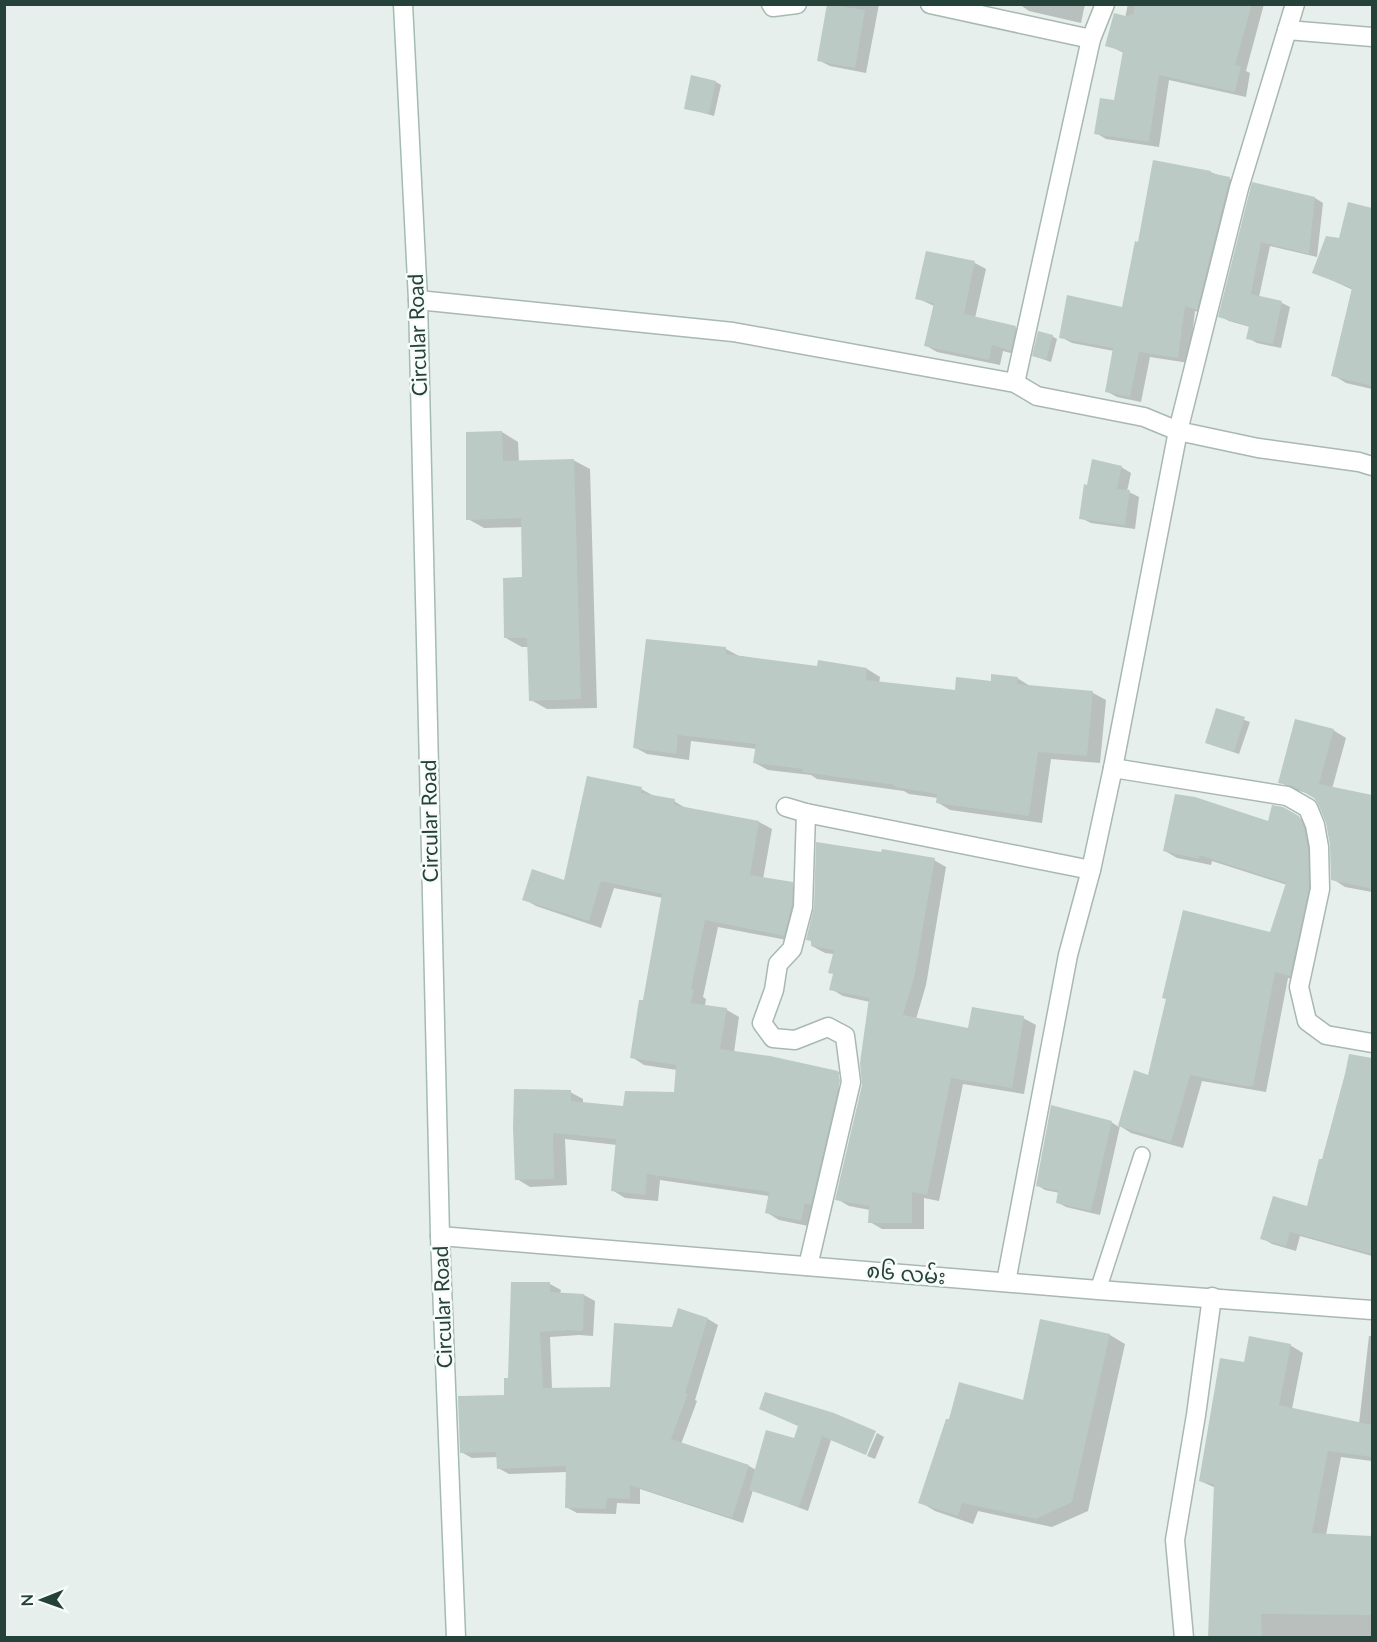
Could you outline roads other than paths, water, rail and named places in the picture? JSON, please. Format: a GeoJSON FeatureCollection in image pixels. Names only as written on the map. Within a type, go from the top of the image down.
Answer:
{"type":"FeatureCollection","features":[{"type":"Feature","properties":{"kind":"street","name":"Circular Road"},"geometry":{"type":"LineString","coordinates":[[404,4],[418,300],[440,1236],[456,1638]]}},
{"type":"Feature","properties":{"kind":"street"},"geometry":{"type":"LineString","coordinates":[[771,4],[773,7],[796,4]]}},
{"type":"Feature","properties":{"kind":"street"},"geometry":{"type":"LineString","coordinates":[[930,4],[1091,39]]}},
{"type":"Feature","properties":{"kind":"street"},"geometry":{"type":"LineString","coordinates":[[1015,382],[1091,39],[1105,4]]}},
{"type":"Feature","properties":{"kind":"street"},"geometry":{"type":"LineString","coordinates":[[1006,1282],[1068,955],[1091,870],[1113,768],[1178,431],[1239,188],[1295,4]]}},
{"type":"Feature","properties":{"kind":"street"},"geometry":{"type":"LineString","coordinates":[[1287,30],[1372,37]]}},
{"type":"Feature","properties":{"kind":"street"},"geometry":{"type":"LineString","coordinates":[[418,300],[733,332],[1015,382],[1037,396],[1143,417],[1178,431],[1258,448],[1359,462],[1372,466]]}},
{"type":"Feature","properties":{"kind":"street"},"geometry":{"type":"LineString","coordinates":[[1113,768],[1287,796],[1308,808],[1315,825],[1320,889],[1299,987],[1307,1021],[1326,1035],[1372,1043]]}},
{"type":"Feature","properties":{"kind":"street"},"geometry":{"type":"LineString","coordinates":[[786,807],[806,813],[1091,870]]}},
{"type":"Feature","properties":{"kind":"street"},"geometry":{"type":"LineString","coordinates":[[806,813],[803,906],[792,949],[778,964],[774,990],[762,1023],[773,1038],[795,1040],[828,1028],[845,1036],[851,1082],[808,1266]]}},
{"type":"Feature","properties":{"kind":"street","name":"၈၆ လမ်း"},"geometry":{"type":"LineString","coordinates":[[440,1236],[1372,1310]]}},
{"type":"Feature","properties":{"kind":"street"},"geometry":{"type":"LineString","coordinates":[[1184,1638],[1175,1540],[1196,1415],[1212,1297]]}},
{"type":"Feature","properties":{"kind":"lane"},"geometry":{"type":"LineString","coordinates":[[1098,1290],[1142,1155]]}}]}
